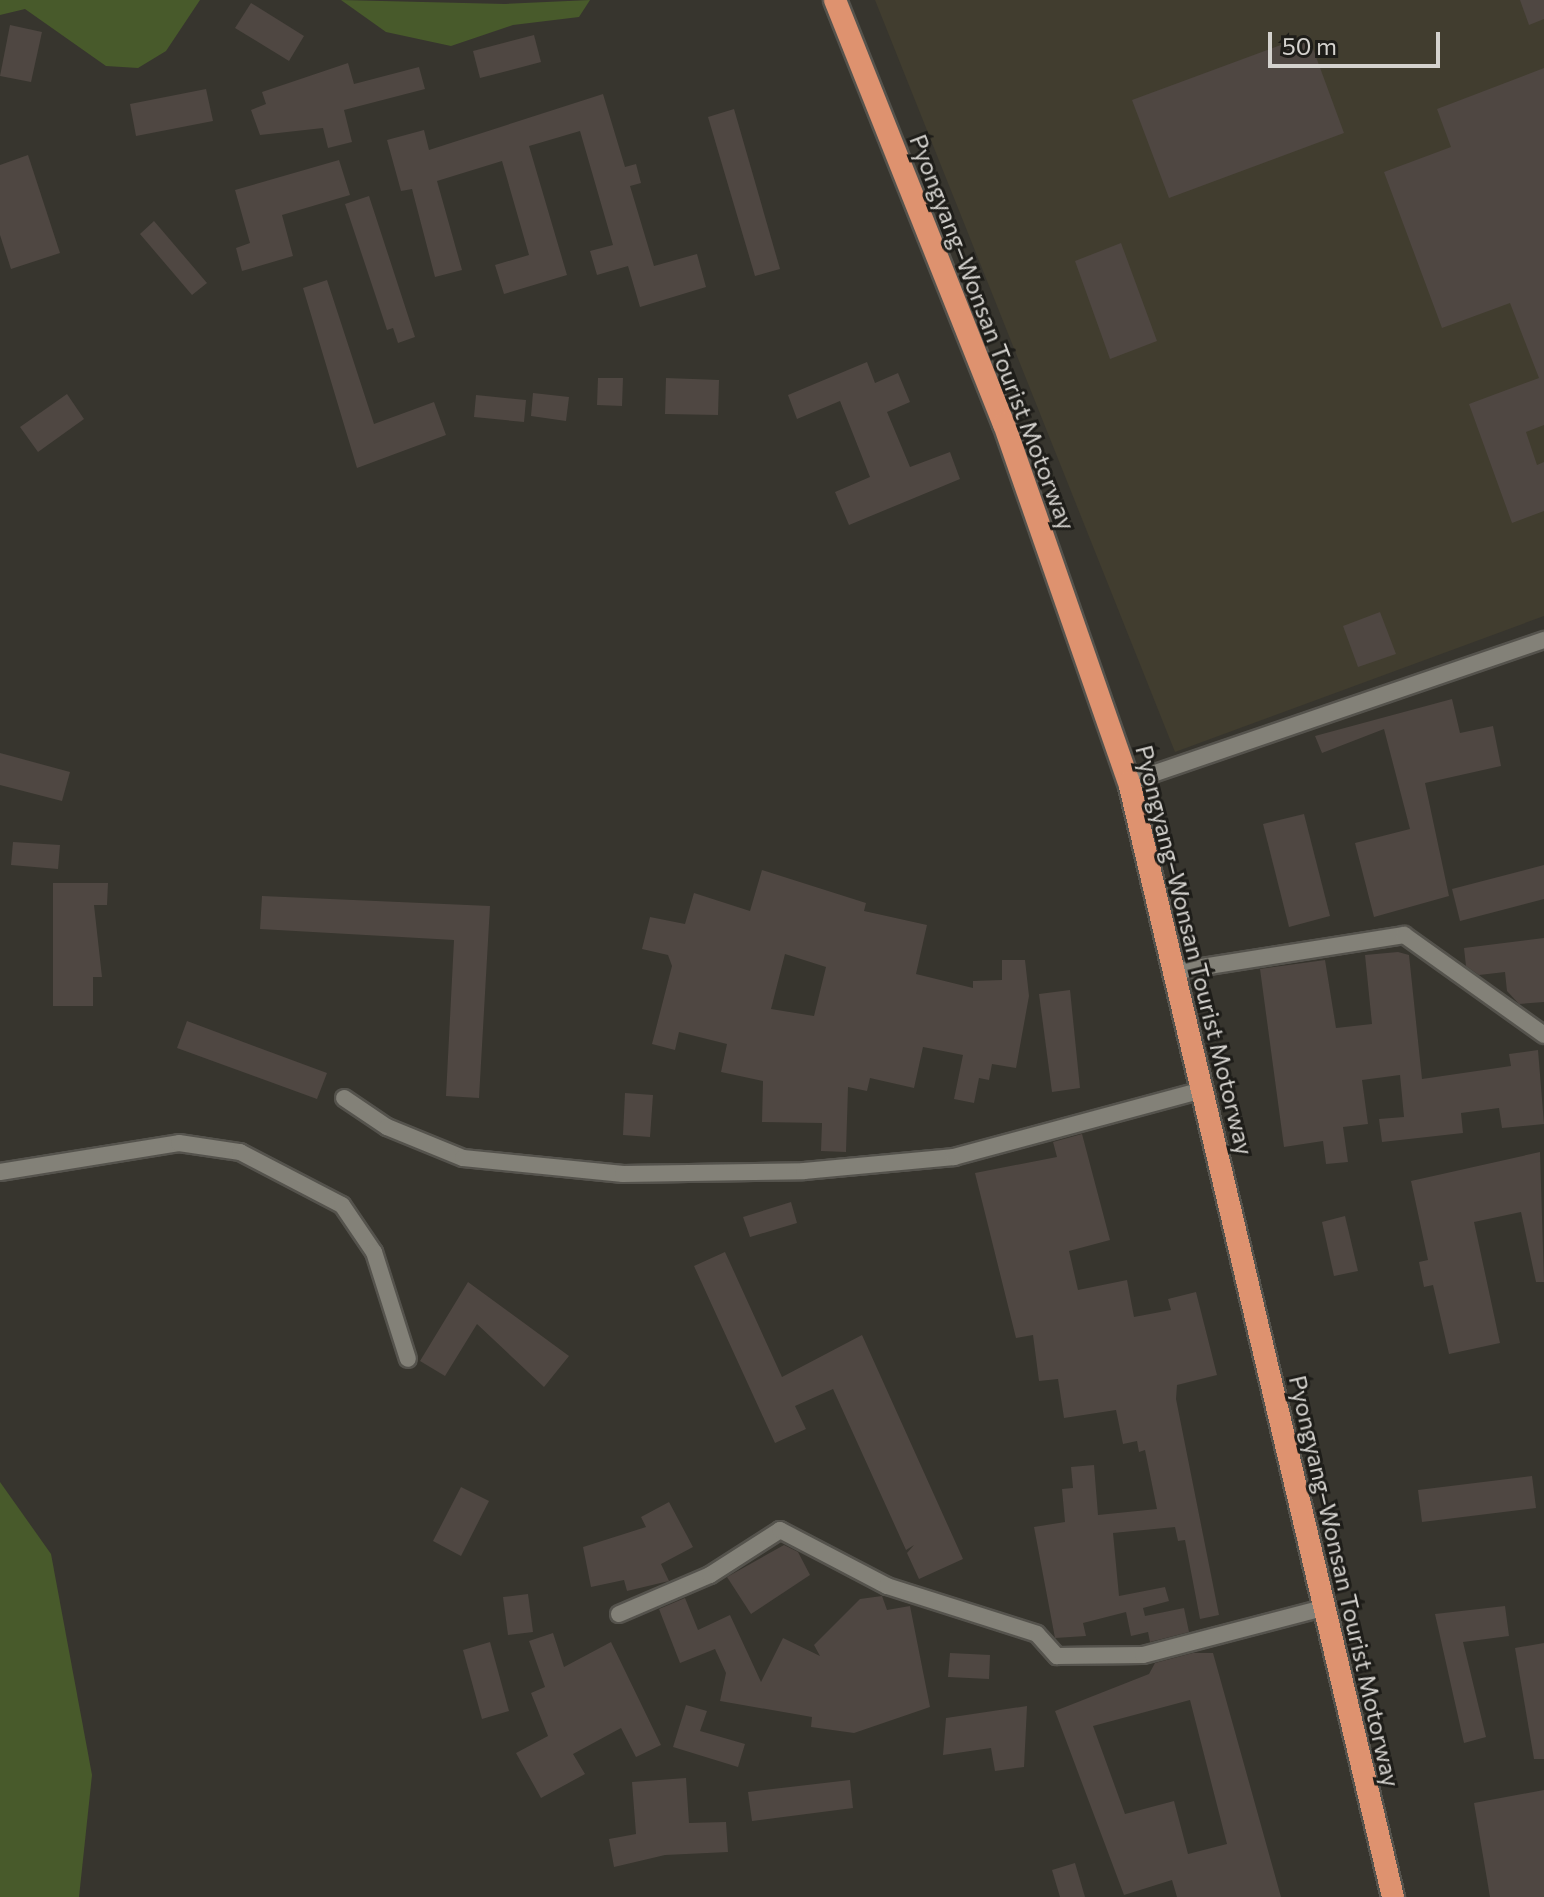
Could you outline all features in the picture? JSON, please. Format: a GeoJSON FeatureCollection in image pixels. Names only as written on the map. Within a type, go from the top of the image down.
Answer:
{"type":"FeatureCollection","features":[{"type":"Feature","properties":{"kind":"highway","name":"Pyongyang–Wonsan Tourist Motorway"},"geometry":{"type":"LineString","coordinates":[[835,0],[1004,424],[1129,782],[1177,971],[1393,1897]]}},
{"type":"Feature","properties":{"kind":"street"},"geometry":{"type":"LineString","coordinates":[[1129,782],[1544,640]]}},
{"type":"Feature","properties":{"kind":"street"},"geometry":{"type":"LineString","coordinates":[[1177,971],[1404,935],[1544,1035]]}},
{"type":"Feature","properties":{"kind":"street"},"geometry":{"type":"LineString","coordinates":[[344,1098],[387,1127],[463,1158],[623,1174],[804,1171],[954,1157],[1203,1090]]}},
{"type":"Feature","properties":{"kind":"street"},"geometry":{"type":"LineString","coordinates":[[0,1172],[179,1143],[240,1152],[342,1205],[374,1252],[408,1359]]}},
{"type":"Feature","properties":{"kind":"street"},"geometry":{"type":"LineString","coordinates":[[619,1614],[710,1575],[780,1530],[887,1586],[1037,1634],[1057,1656],[1143,1655],[1324,1608]]}},
{"type":"Feature","properties":{"kind":"shaded area"},"geometry":{"type":"Polygon","coordinates":[[[875,0],[1544,0],[1544,616],[1175,752],[875,0]]]}},
{"type":"Feature","properties":{"kind":"green space"},"geometry":{"type":"Polygon","coordinates":[[[0,0],[200,0],[166,51],[138,68],[106,66],[25,9],[0,15],[0,0]]]}},
{"type":"Feature","properties":{"kind":"green space"},"geometry":{"type":"Polygon","coordinates":[[[341,0],[505,4],[590,0],[579,17],[513,25],[451,46],[386,32],[341,0]]]}},
{"type":"Feature","properties":{"kind":"green space"},"geometry":{"type":"Polygon","coordinates":[[[0,1482],[51,1554],[92,1775],[79,1897],[0,1897],[0,1482]]]}},
{"type":"Feature","properties":{"kind":"building"},"geometry":{"type":"Polygon","coordinates":[[[1520,0],[1544,0],[1544,19],[1529,25],[1520,0]]]}},
{"type":"Feature","properties":{"kind":"building"},"geometry":{"type":"Polygon","coordinates":[[[251,3],[304,36],[289,61],[235,28],[251,3]]]}},
{"type":"Feature","properties":{"kind":"building"},"geometry":{"type":"Polygon","coordinates":[[[10,25],[42,32],[31,82],[0,76],[10,25]]]}},
{"type":"Feature","properties":{"kind":"building"},"geometry":{"type":"Polygon","coordinates":[[[534,35],[541,62],[480,78],[473,51],[534,35]]]}},
{"type":"Feature","properties":{"kind":"building"},"geometry":{"type":"Polygon","coordinates":[[[1308,35],[1344,133],[1169,198],[1132,100],[1308,35]]]}},
{"type":"Feature","properties":{"kind":"building"},"geometry":{"type":"Polygon","coordinates":[[[348,63],[354,84],[419,67],[425,89],[344,110],[352,142],[328,148],[323,128],[260,135],[251,110],[266,104],[262,92],[348,63]]]}},
{"type":"Feature","properties":{"kind":"building"},"geometry":{"type":"Polygon","coordinates":[[[1544,68],[1544,425],[1526,432],[1537,465],[1544,462],[1544,511],[1512,523],[1469,404],[1539,378],[1510,303],[1442,328],[1384,172],[1451,147],[1437,109],[1544,68]]]}},
{"type":"Feature","properties":{"kind":"building"},"geometry":{"type":"Polygon","coordinates":[[[206,89],[213,121],[136,136],[130,104],[206,89]]]}},
{"type":"Feature","properties":{"kind":"building"},"geometry":{"type":"Polygon","coordinates":[[[603,94],[625,167],[636,164],[641,183],[630,186],[654,266],[697,254],[706,287],[640,307],[628,266],[597,275],[590,251],[613,245],[580,131],[529,146],[567,275],[504,294],[495,265],[529,255],[502,161],[437,181],[462,270],[435,277],[412,189],[401,191],[387,140],[424,130],[429,150],[603,94]]]}},
{"type":"Feature","properties":{"kind":"building"},"geometry":{"type":"Polygon","coordinates":[[[734,109],[780,269],[755,276],[708,117],[734,109]]]}},
{"type":"Feature","properties":{"kind":"building"},"geometry":{"type":"Polygon","coordinates":[[[28,155],[60,253],[11,269],[0,235],[0,165],[28,155]]]}},
{"type":"Feature","properties":{"kind":"building"},"geometry":{"type":"Polygon","coordinates":[[[339,160],[350,195],[282,215],[293,256],[242,271],[236,248],[250,243],[235,190],[339,160]]]}},
{"type":"Feature","properties":{"kind":"building"},"geometry":{"type":"Polygon","coordinates":[[[369,196],[415,337],[398,343],[393,328],[387,330],[345,204],[369,196]]]}},
{"type":"Feature","properties":{"kind":"building"},"geometry":{"type":"Polygon","coordinates":[[[154,221],[207,283],[192,295],[140,234],[154,221]]]}},
{"type":"Feature","properties":{"kind":"building"},"geometry":{"type":"Polygon","coordinates":[[[1121,243],[1157,341],[1110,359],[1075,261],[1121,243]]]}},
{"type":"Feature","properties":{"kind":"building"},"geometry":{"type":"Polygon","coordinates":[[[327,280],[374,424],[434,402],[446,435],[357,468],[303,288],[327,280]]]}},
{"type":"Feature","properties":{"kind":"building"},"geometry":{"type":"Polygon","coordinates":[[[867,362],[875,383],[898,373],[910,402],[887,412],[910,467],[950,452],[960,479],[849,525],[835,492],[870,477],[840,401],[797,419],[788,395],[867,362]]]}},
{"type":"Feature","properties":{"kind":"building"},"geometry":{"type":"Polygon","coordinates":[[[598,378],[623,378],[622,406],[597,405],[598,378]]]}},
{"type":"Feature","properties":{"kind":"building"},"geometry":{"type":"Polygon","coordinates":[[[666,378],[719,380],[718,415],[665,414],[666,378]]]}},
{"type":"Feature","properties":{"kind":"building"},"geometry":{"type":"Polygon","coordinates":[[[533,393],[569,397],[566,421],[531,416],[533,393]]]}},
{"type":"Feature","properties":{"kind":"building"},"geometry":{"type":"Polygon","coordinates":[[[67,394],[84,419],[38,452],[20,427],[67,394]]]}},
{"type":"Feature","properties":{"kind":"building"},"geometry":{"type":"Polygon","coordinates":[[[476,395],[526,400],[524,422],[474,417],[476,395]]]}},
{"type":"Feature","properties":{"kind":"building"},"geometry":{"type":"Polygon","coordinates":[[[1380,612],[1396,654],[1358,667],[1343,626],[1380,612]]]}},
{"type":"Feature","properties":{"kind":"building"},"geometry":{"type":"Polygon","coordinates":[[[1452,699],[1460,733],[1493,726],[1501,766],[1425,783],[1449,896],[1374,917],[1355,843],[1410,829],[1384,729],[1322,753],[1315,736],[1452,699]]]}},
{"type":"Feature","properties":{"kind":"building"},"geometry":{"type":"Polygon","coordinates":[[[0,753],[70,772],[62,801],[0,785],[0,753]]]}},
{"type":"Feature","properties":{"kind":"building"},"geometry":{"type":"Polygon","coordinates":[[[1304,814],[1330,916],[1289,927],[1263,824],[1304,814]]]}},
{"type":"Feature","properties":{"kind":"building"},"geometry":{"type":"Polygon","coordinates":[[[13,842],[60,845],[58,869],[11,865],[13,842]]]}},
{"type":"Feature","properties":{"kind":"building"},"geometry":{"type":"Polygon","coordinates":[[[1544,865],[1544,899],[1460,921],[1452,889],[1544,865]]]}},
{"type":"Feature","properties":{"kind":"building"},"geometry":{"type":"Polygon","coordinates":[[[762,870],[866,903],[864,911],[927,925],[916,974],[973,988],[973,981],[1002,980],[1002,960],[1025,960],[1029,996],[1016,1068],[992,1064],[989,1080],[979,1078],[974,1103],[954,1099],[963,1055],[923,1047],[914,1088],[870,1078],[867,1091],[848,1087],[846,1152],[821,1151],[822,1123],[762,1122],[763,1081],[721,1072],[727,1044],[679,1032],[675,1050],[652,1044],[672,966],[668,955],[642,949],[650,917],[685,924],[694,893],[750,911],[762,870]],[[785,954],[771,1009],[814,1016],[826,967],[785,954]]]}},
{"type":"Feature","properties":{"kind":"building"},"geometry":{"type":"Polygon","coordinates":[[[53,883],[108,883],[107,905],[94,905],[102,977],[93,977],[93,1006],[53,1006],[53,883]]]}},
{"type":"Feature","properties":{"kind":"building"},"geometry":{"type":"Polygon","coordinates":[[[262,896],[490,906],[479,1098],[446,1096],[454,940],[260,929],[262,896]]]}},
{"type":"Feature","properties":{"kind":"building"},"geometry":{"type":"Polygon","coordinates":[[[1544,938],[1544,1002],[1519,1004],[1507,991],[1505,972],[1479,975],[1466,966],[1464,948],[1544,938]]]}},
{"type":"Feature","properties":{"kind":"building"},"geometry":{"type":"Polygon","coordinates":[[[1398,952],[1409,955],[1422,1079],[1511,1066],[1509,1054],[1538,1050],[1544,1124],[1502,1128],[1499,1108],[1461,1113],[1463,1133],[1382,1142],[1379,1119],[1404,1117],[1400,1075],[1362,1080],[1368,1124],[1343,1127],[1348,1162],[1326,1164],[1323,1141],[1284,1147],[1260,969],[1325,960],[1336,1028],[1372,1024],[1365,955],[1398,952]]]}},
{"type":"Feature","properties":{"kind":"building"},"geometry":{"type":"Polygon","coordinates":[[[1070,990],[1080,1088],[1052,1092],[1039,994],[1070,990]]]}},
{"type":"Feature","properties":{"kind":"building"},"geometry":{"type":"Polygon","coordinates":[[[187,1021],[327,1073],[317,1099],[177,1048],[187,1021]]]}},
{"type":"Feature","properties":{"kind":"building"},"geometry":{"type":"Polygon","coordinates":[[[625,1093],[653,1095],[650,1137],[623,1135],[625,1093]]]}},
{"type":"Feature","properties":{"kind":"building"},"geometry":{"type":"Polygon","coordinates":[[[1082,1134],[1110,1240],[1069,1251],[1078,1290],[1127,1280],[1134,1317],[1171,1310],[1168,1299],[1196,1292],[1217,1375],[1177,1385],[1176,1399],[1219,1615],[1200,1619],[1185,1540],[1178,1541],[1175,1527],[1113,1533],[1119,1596],[1165,1587],[1169,1601],[1143,1608],[1145,1616],[1184,1608],[1189,1632],[1150,1642],[1148,1632],[1131,1636],[1126,1612],[1083,1623],[1086,1636],[1055,1638],[1034,1527],[1065,1522],[1062,1489],[1073,1488],[1071,1467],[1094,1465],[1098,1515],[1157,1509],[1145,1450],[1139,1452],[1137,1441],[1123,1444],[1116,1410],[1064,1418],[1058,1379],[1039,1381],[1033,1335],[1016,1338],[975,1173],[1057,1157],[1053,1142],[1082,1134]]]}},
{"type":"Feature","properties":{"kind":"building"},"geometry":{"type":"Polygon","coordinates":[[[1540,1152],[1544,1282],[1536,1282],[1521,1212],[1474,1222],[1500,1343],[1449,1354],[1433,1285],[1424,1287],[1419,1262],[1428,1260],[1411,1181],[1540,1152]]]}},
{"type":"Feature","properties":{"kind":"building"},"geometry":{"type":"Polygon","coordinates":[[[791,1202],[797,1223],[750,1237],[743,1217],[791,1202]]]}},
{"type":"Feature","properties":{"kind":"building"},"geometry":{"type":"Polygon","coordinates":[[[1345,1216],[1358,1271],[1334,1276],[1322,1222],[1345,1216]]]}},
{"type":"Feature","properties":{"kind":"building"},"geometry":{"type":"Polygon","coordinates":[[[725,1252],[782,1377],[862,1335],[963,1559],[919,1579],[907,1553],[914,1545],[906,1550],[833,1389],[795,1406],[806,1429],[775,1443],[694,1266],[725,1252]]]}},
{"type":"Feature","properties":{"kind":"building"},"geometry":{"type":"Polygon","coordinates":[[[468,1282],[569,1356],[544,1387],[477,1324],[445,1376],[420,1361],[468,1282]]]}},
{"type":"Feature","properties":{"kind":"building"},"geometry":{"type":"Polygon","coordinates":[[[1532,1476],[1536,1508],[1422,1522],[1418,1490],[1532,1476]]]}},
{"type":"Feature","properties":{"kind":"building"},"geometry":{"type":"Polygon","coordinates":[[[461,1487],[489,1501],[461,1556],[433,1541],[461,1487]]]}},
{"type":"Feature","properties":{"kind":"building"},"geometry":{"type":"Polygon","coordinates":[[[669,1502],[693,1547],[661,1564],[669,1581],[627,1591],[624,1580],[591,1587],[583,1547],[646,1527],[641,1517],[669,1502]]]}},
{"type":"Feature","properties":{"kind":"building"},"geometry":{"type":"Polygon","coordinates":[[[784,1545],[798,1552],[810,1575],[751,1614],[727,1577],[784,1545]]]}},
{"type":"Feature","properties":{"kind":"building"},"geometry":{"type":"Polygon","coordinates":[[[528,1594],[533,1632],[508,1635],[503,1597],[528,1594]]]}},
{"type":"Feature","properties":{"kind":"building"},"geometry":{"type":"Polygon","coordinates":[[[882,1596],[887,1610],[910,1606],[930,1707],[854,1733],[811,1727],[812,1717],[720,1701],[726,1673],[715,1649],[680,1663],[659,1609],[685,1598],[698,1630],[730,1615],[761,1682],[783,1638],[820,1656],[814,1645],[860,1599],[882,1596]]]}},
{"type":"Feature","properties":{"kind":"building"},"geometry":{"type":"Polygon","coordinates":[[[1505,1606],[1509,1636],[1463,1642],[1486,1737],[1464,1743],[1435,1614],[1505,1606]]]}},
{"type":"Feature","properties":{"kind":"building"},"geometry":{"type":"Polygon","coordinates":[[[553,1633],[564,1667],[611,1642],[661,1745],[636,1757],[621,1728],[573,1754],[585,1774],[541,1798],[516,1753],[548,1736],[531,1693],[545,1687],[529,1641],[553,1633]]]}},
{"type":"Feature","properties":{"kind":"building"},"geometry":{"type":"Polygon","coordinates":[[[490,1642],[509,1711],[482,1719],[463,1650],[490,1642]]]}},
{"type":"Feature","properties":{"kind":"building"},"geometry":{"type":"Polygon","coordinates":[[[1544,1643],[1544,1759],[1534,1759],[1515,1648],[1544,1643]]]}},
{"type":"Feature","properties":{"kind":"building"},"geometry":{"type":"Polygon","coordinates":[[[950,1653],[990,1655],[989,1679],[948,1677],[950,1653]]]}},
{"type":"Feature","properties":{"kind":"building"},"geometry":{"type":"Polygon","coordinates":[[[1193,1653],[1213,1653],[1281,1897],[1177,1897],[1172,1880],[1124,1895],[1055,1711],[1149,1674],[1155,1663],[1193,1653]],[[1190,1700],[1093,1726],[1125,1814],[1174,1801],[1188,1854],[1227,1844],[1190,1700]]]}},
{"type":"Feature","properties":{"kind":"building"},"geometry":{"type":"Polygon","coordinates":[[[686,1705],[707,1711],[700,1731],[745,1744],[738,1767],[673,1747],[686,1705]]]}},
{"type":"Feature","properties":{"kind":"building"},"geometry":{"type":"Polygon","coordinates":[[[1027,1706],[1024,1767],[995,1771],[991,1748],[943,1755],[946,1718],[1027,1706]]]}},
{"type":"Feature","properties":{"kind":"building"},"geometry":{"type":"Polygon","coordinates":[[[686,1778],[689,1823],[726,1822],[728,1852],[665,1855],[614,1867],[609,1839],[636,1834],[632,1782],[686,1778]]]}},
{"type":"Feature","properties":{"kind":"building"},"geometry":{"type":"Polygon","coordinates":[[[850,1780],[853,1808],[752,1821],[748,1792],[850,1780]]]}},
{"type":"Feature","properties":{"kind":"building"},"geometry":{"type":"Polygon","coordinates":[[[1544,1790],[1544,1897],[1490,1897],[1474,1803],[1544,1790]]]}},
{"type":"Feature","properties":{"kind":"building"},"geometry":{"type":"Polygon","coordinates":[[[1075,1863],[1085,1897],[1060,1897],[1052,1870],[1075,1863]]]}}]}
